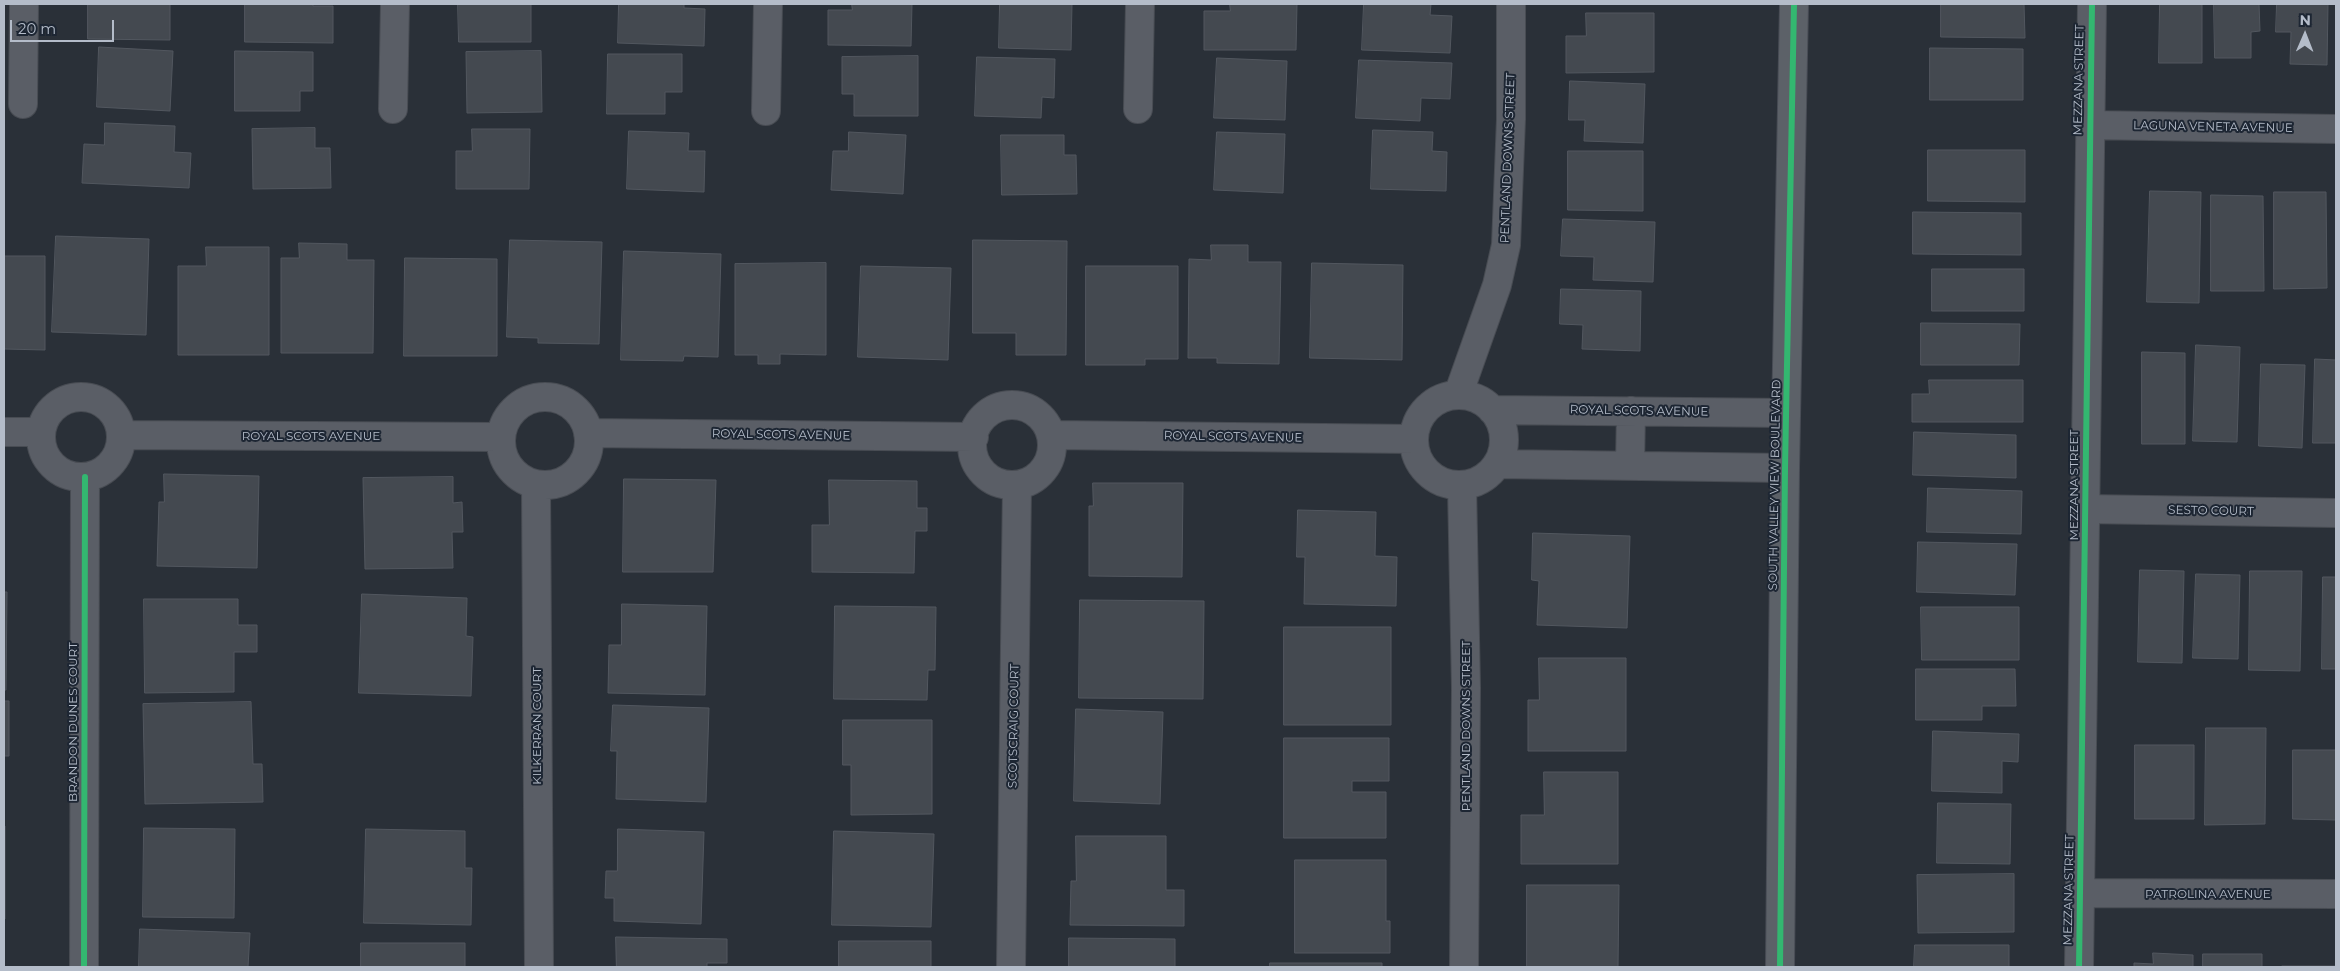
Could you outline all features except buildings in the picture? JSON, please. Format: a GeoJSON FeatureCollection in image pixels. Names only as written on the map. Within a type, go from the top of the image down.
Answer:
{"type":"FeatureCollection","features":[{"type":"Feature","properties":{"kind":"main road","name":"SOUTH VALLEY VIEW BOULEVARD"},"geometry":{"type":"LineString","coordinates":[[1780,967],[1785,468],[1794,4]]}},
{"type":"Feature","properties":{"kind":"street"},"geometry":{"type":"LineString","coordinates":[[23,104],[24,4]]}},
{"type":"Feature","properties":{"kind":"street"},"geometry":{"type":"LineString","coordinates":[[393,109],[395,4]]}},
{"type":"Feature","properties":{"kind":"street"},"geometry":{"type":"LineString","coordinates":[[766,111],[768,4]]}},
{"type":"Feature","properties":{"kind":"street"},"geometry":{"type":"LineString","coordinates":[[1138,109],[1140,4]]}},
{"type":"Feature","properties":{"kind":"street","name":"PENTLAND DOWNS STREET"},"geometry":{"type":"LineString","coordinates":[[1458,395],[1497,286],[1506,246],[1511,119],[1511,4]]}},
{"type":"Feature","properties":{"kind":"street","name":"MEZZANA STREET"},"geometry":{"type":"LineString","coordinates":[[2079,967],[2092,4]]}},
{"type":"Feature","properties":{"kind":"street","name":"LAGUNA VENETA AVENUE"},"geometry":{"type":"LineString","coordinates":[[2089,125],[2336,129]]}},
{"type":"Feature","properties":{"kind":"street"},"geometry":{"type":"LineString","coordinates":[[1458,395],[1472,397],[1486,404],[1492,410],[1503,430],[1504,444],[1497,464],[1491,472],[1478,481],[1462,486],[1442,482],[1428,474],[1418,462],[1414,447],[1414,432],[1420,416],[1431,404],[1445,397],[1458,395]]}},
{"type":"Feature","properties":{"kind":"street"},"geometry":{"type":"LineString","coordinates":[[76,397],[102,402],[112,411],[119,422],[122,435],[115,459],[107,468],[97,474],[84,477],[72,476],[61,472],[52,465],[45,455],[41,432],[49,414],[64,401],[76,397]]}},
{"type":"Feature","properties":{"kind":"street"},"geometry":{"type":"LineString","coordinates":[[538,397],[553,398],[567,403],[578,412],[588,433],[588,453],[583,465],[574,475],[563,482],[550,486],[536,485],[524,481],[513,473],[503,457],[500,437],[504,423],[512,411],[524,402],[538,397]]}},
{"type":"Feature","properties":{"kind":"street"},"geometry":{"type":"LineString","coordinates":[[1022,406],[1035,412],[1045,422],[1052,435],[1049,461],[1042,473],[1030,481],[1017,485],[1004,485],[990,479],[980,469],[974,457],[975,430],[983,418],[994,409],[1022,406]]}},
{"type":"Feature","properties":{"kind":"street","name":"ROYAL SCOTS AVENUE"},"geometry":{"type":"LineString","coordinates":[[1492,410],[1786,413]]}},
{"type":"Feature","properties":{"kind":"street"},"geometry":{"type":"LineString","coordinates":[[1630,466],[1631,411]]}},
{"type":"Feature","properties":{"kind":"street"},"geometry":{"type":"LineString","coordinates":[[4,432],[41,432]]}},
{"type":"Feature","properties":{"kind":"street","name":"ROYAL SCOTS AVENUE"},"geometry":{"type":"LineString","coordinates":[[588,433],[974,437]]}},
{"type":"Feature","properties":{"kind":"street","name":"ROYAL SCOTS AVENUE"},"geometry":{"type":"LineString","coordinates":[[122,435],[500,437]]}},
{"type":"Feature","properties":{"kind":"street","name":"ROYAL SCOTS AVENUE"},"geometry":{"type":"LineString","coordinates":[[1052,435],[1414,439]]}},
{"type":"Feature","properties":{"kind":"street"},"geometry":{"type":"LineString","coordinates":[[1497,464],[1785,468]]}},
{"type":"Feature","properties":{"kind":"street","name":"BRANDON DUNES COURT"},"geometry":{"type":"LineString","coordinates":[[84,477],[84,967]]}},
{"type":"Feature","properties":{"kind":"street","name":"KILKERRAN COURT"},"geometry":{"type":"LineString","coordinates":[[536,485],[538,967]]}},
{"type":"Feature","properties":{"kind":"street","name":"SCOTSCRAIG COURT"},"geometry":{"type":"LineString","coordinates":[[1011,967],[1017,485]]}},
{"type":"Feature","properties":{"kind":"street","name":"PENTLAND DOWNS STREET"},"geometry":{"type":"LineString","coordinates":[[1462,486],[1466,688],[1464,967]]}},
{"type":"Feature","properties":{"kind":"street","name":"SESTO COURT"},"geometry":{"type":"LineString","coordinates":[[2085,509],[2336,513]]}},
{"type":"Feature","properties":{"kind":"street","name":"PATROLINA AVENUE"},"geometry":{"type":"LineString","coordinates":[[2080,893],[2336,894]]}},
{"type":"Feature","properties":{"kind":"cycle path"},"geometry":{"type":"LineString","coordinates":[[1780,967],[1785,468],[1794,4]]}},
{"type":"Feature","properties":{"kind":"cycle path"},"geometry":{"type":"LineString","coordinates":[[2079,967],[2092,4]]}},
{"type":"Feature","properties":{"kind":"cycle path"},"geometry":{"type":"LineString","coordinates":[[84,967],[85,477]]}}]}
